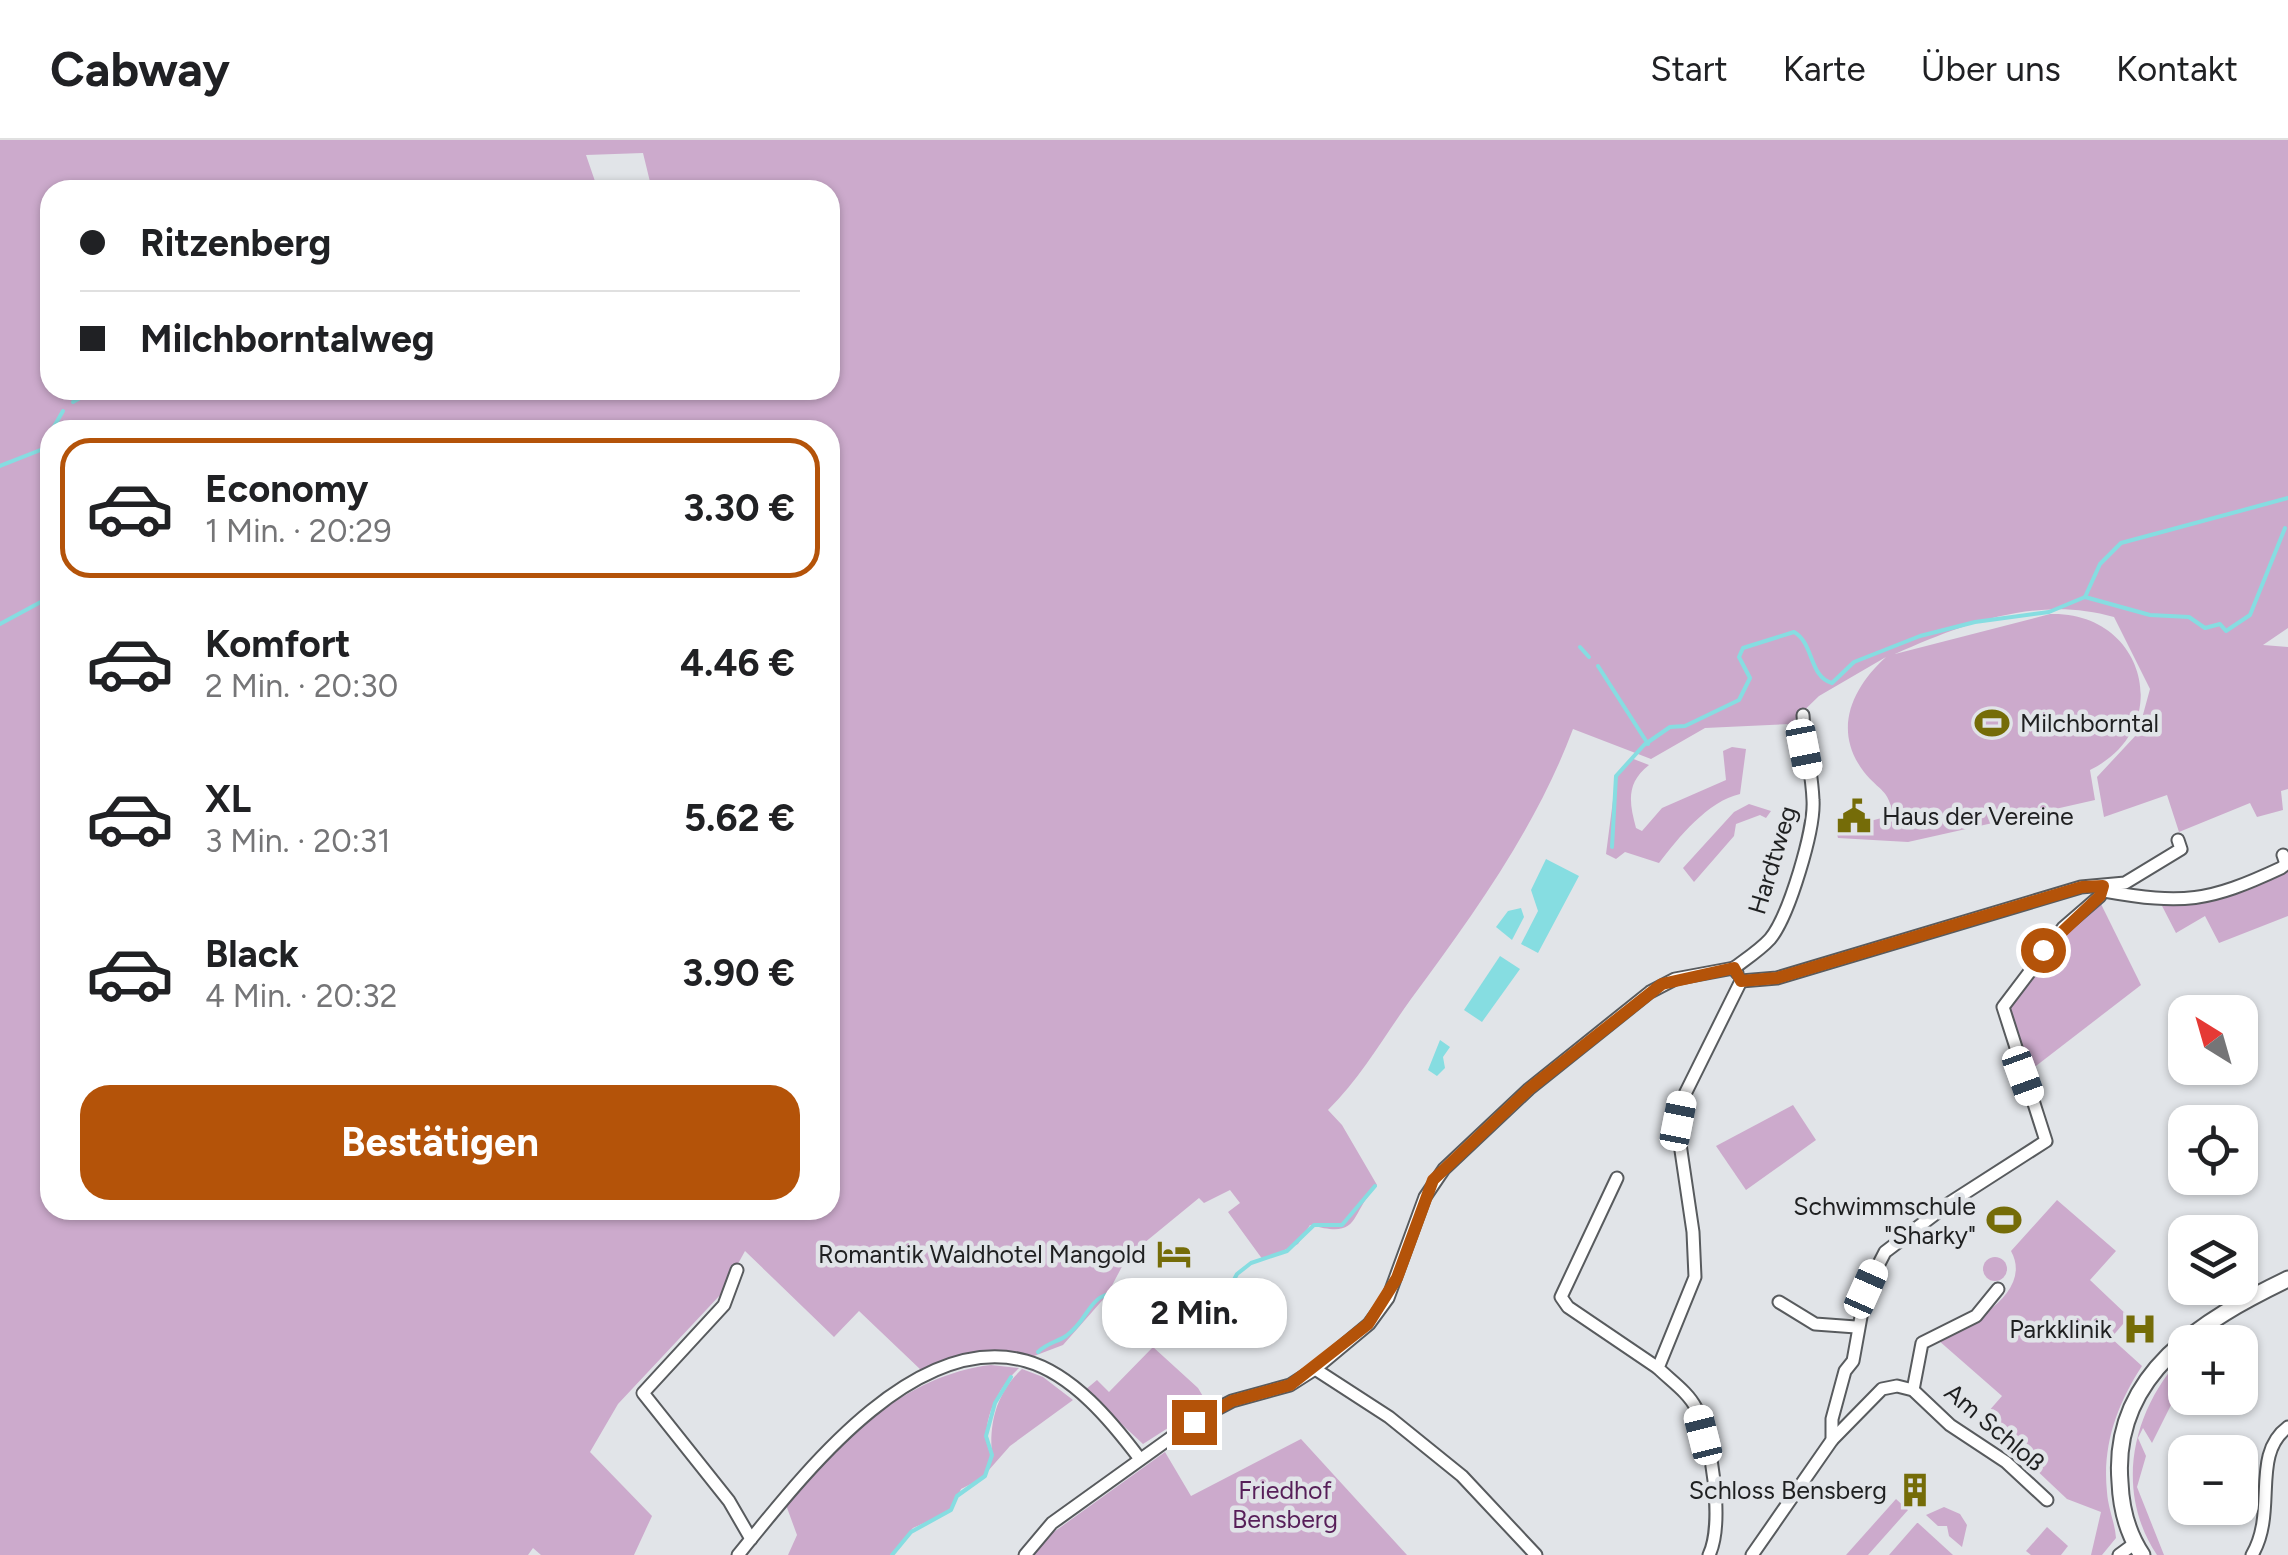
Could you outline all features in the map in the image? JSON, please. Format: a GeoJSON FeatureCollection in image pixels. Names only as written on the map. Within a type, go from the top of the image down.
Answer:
{"type":"FeatureCollection","features":[{"type":"Feature","properties":{"kind":"main road"},"geometry":{"type":"LineString","coordinates":[[2138,1549],[2120,1495],[2119,1454],[2130,1412],[2148,1377],[2207,1321],[2288,1279]]}},
{"type":"Feature","properties":{"kind":"street","name":"Hardtweg"},"geometry":{"type":"LineString","coordinates":[[1734,968],[1769,940],[1779,925],[1808,839],[1814,804],[1803,715]]}},
{"type":"Feature","properties":{"kind":"street"},"geometry":{"type":"LineString","coordinates":[[1832,1440],[1832,1418],[1845,1371],[1853,1360],[1866,1289],[1886,1252],[1951,1202],[2046,1140],[2003,1007],[2043,950],[2104,889],[2126,882],[2173,856],[2181,849],[2178,840]]}},
{"type":"Feature","properties":{"kind":"street"},"geometry":{"type":"LineString","coordinates":[[1741,981],[1777,978],[2082,887],[2182,900],[2223,895],[2281,868],[2286,864],[2283,855]]}},
{"type":"Feature","properties":{"kind":"street"},"geometry":{"type":"LineString","coordinates":[[1025,1555],[1052,1523],[1212,1410],[1290,1385],[1368,1324],[1388,1298],[1433,1180],[1511,1104],[1662,984],[1734,968],[1741,981]]}},
{"type":"Feature","properties":{"kind":"street"},"geometry":{"type":"LineString","coordinates":[[1658,1368],[1695,1278],[1678,1121],[1692,1075],[1741,981]]}},
{"type":"Feature","properties":{"kind":"street"},"geometry":{"type":"LineString","coordinates":[[1618,1178],[1561,1297],[1568,1306],[1658,1368],[1696,1408],[1710,1461],[1716,1511],[1717,1538],[1710,1555]]}},
{"type":"Feature","properties":{"kind":"street"},"geometry":{"type":"LineString","coordinates":[[737,1270],[724,1305],[644,1392],[729,1501],[751,1538]]}},
{"type":"Feature","properties":{"kind":"street","name":"Am Schloß"},"geometry":{"type":"LineString","coordinates":[[1913,1390],[1922,1343],[1976,1316],[1998,1290]]}},
{"type":"Feature","properties":{"kind":"street"},"geometry":{"type":"LineString","coordinates":[[1779,1302],[1815,1324],[1856,1327]]}},
{"type":"Feature","properties":{"kind":"street"},"geometry":{"type":"LineString","coordinates":[[738,1555],[833,1441],[926,1375],[964,1360],[1007,1358],[1050,1372],[1085,1398],[1140,1460]]}},
{"type":"Feature","properties":{"kind":"street"},"geometry":{"type":"LineString","coordinates":[[1316,1368],[1388,1417],[1462,1476],[1536,1555]]}},
{"type":"Feature","properties":{"kind":"street","name":"Am Schloß"},"geometry":{"type":"LineString","coordinates":[[1752,1555],[1832,1440],[1882,1389],[1897,1386],[1913,1390],[2047,1500]]}},
{"type":"Feature","properties":{"kind":"street"},"geometry":{"type":"LineString","coordinates":[[2252,1555],[2268,1514],[2268,1454],[2288,1428]]}},
{"type":"Feature","properties":{"kind":"street"},"geometry":{"type":"LineString","coordinates":[[2119,1555],[2138,1549]]}},
{"type":"Feature","properties":{"kind":"green space"},"geometry":{"type":"Polygon","coordinates":[[[0,140],[2288,140],[2288,628],[2263,645],[2288,647],[2288,789],[2281,791],[2283,810],[2257,817],[2250,803],[2179,832],[2167,795],[2104,817],[2097,777],[2138,733],[2150,689],[2114,617],[2086,611],[2058,609],[2002,616],[1895,654],[2050,614],[2083,618],[2109,631],[2128,651],[2138,675],[2140,701],[2134,727],[2117,751],[2090,770],[2095,800],[1908,842],[1838,838],[1836,830],[1893,815],[1886,795],[1854,756],[1848,725],[1856,696],[1886,657],[1819,696],[1790,724],[1705,728],[1651,759],[1573,729],[1541,801],[1501,870],[1362,1070],[1328,1110],[1342,1125],[1377,1185],[1346,1227],[1327,1229],[1310,1225],[1298,1244],[1263,1260],[1228,1212],[1240,1203],[1230,1190],[1204,1203],[1199,1198],[1127,1257],[1107,1295],[1063,1345],[1034,1356],[1001,1350],[969,1354],[922,1371],[859,1311],[834,1337],[745,1251],[722,1293],[618,1404],[590,1452],[652,1516],[634,1555],[541,1555],[533,1548],[528,1555],[0,1555],[0,140]]]}},
{"type":"Feature","properties":{"kind":"green space"},"geometry":{"type":"Polygon","coordinates":[[[1732,747],[1746,749],[1740,794],[1705,812],[1659,863],[1625,852],[1616,859],[1606,854],[1616,777],[1631,758],[1649,765],[1636,779],[1631,794],[1636,828],[1642,831],[1662,808],[1726,780],[1723,751],[1732,747]]]}},
{"type":"Feature","properties":{"kind":"green space"},"geometry":{"type":"Polygon","coordinates":[[[1749,804],[1771,811],[1766,818],[1760,815],[1736,824],[1734,836],[1694,882],[1683,868],[1734,812],[1749,804]]]}},
{"type":"Feature","properties":{"kind":"green space"},"geometry":{"type":"Polygon","coordinates":[[[2288,869],[2288,916],[2219,943],[2205,916],[2176,933],[2160,902],[2196,902],[2227,896],[2288,869]]]}},
{"type":"Feature","properties":{"kind":"green space"},"geometry":{"type":"Polygon","coordinates":[[[2100,902],[2141,985],[2028,1072],[2009,1007],[2048,954],[2100,902]]]}},
{"type":"Feature","properties":{"kind":"green space"},"geometry":{"type":"Polygon","coordinates":[[[1793,1105],[1816,1140],[1746,1190],[1716,1146],[1793,1105]]]}},
{"type":"Feature","properties":{"kind":"green space"},"geometry":{"type":"Polygon","coordinates":[[[2057,1200],[2116,1251],[2090,1280],[2129,1317],[2111,1338],[2142,1366],[2125,1395],[2109,1442],[2107,1492],[2116,1538],[2102,1555],[2091,1555],[2101,1512],[2067,1499],[2032,1466],[2032,1454],[2012,1436],[1999,1437],[1981,1420],[2002,1396],[1938,1340],[1981,1316],[2006,1294],[2014,1281],[2016,1266],[2011,1251],[2057,1200]]]}},
{"type":"Feature","properties":{"kind":"green space"},"geometry":{"type":"Polygon","coordinates":[[[1995,1257],[2004,1260],[2004,1278],[1995,1281],[1986,1278],[1983,1269],[1986,1260],[1995,1257]]]}},
{"type":"Feature","properties":{"kind":"green space"},"geometry":{"type":"Polygon","coordinates":[[[1153,1347],[1198,1388],[1207,1403],[1143,1444],[1085,1390],[1097,1380],[1109,1392],[1153,1347]]]}},
{"type":"Feature","properties":{"kind":"green space"},"geometry":{"type":"Polygon","coordinates":[[[991,1365],[1019,1368],[997,1397],[988,1421],[992,1457],[996,1409],[1006,1388],[1022,1369],[1043,1377],[1073,1400],[1010,1446],[988,1471],[991,1459],[983,1478],[961,1489],[953,1507],[913,1528],[890,1555],[788,1555],[797,1535],[786,1505],[852,1436],[902,1397],[930,1382],[991,1365]]]}},
{"type":"Feature","properties":{"kind":"green space"},"geometry":{"type":"Polygon","coordinates":[[[2168,1374],[2168,1411],[2152,1443],[2143,1428],[2138,1438],[2168,1374]]]}},
{"type":"Feature","properties":{"kind":"green space"},"geometry":{"type":"Polygon","coordinates":[[[2138,1438],[2146,1456],[2137,1487],[2164,1555],[2157,1555],[2143,1530],[2133,1476],[2138,1438]]]}},
{"type":"Feature","properties":{"kind":"green space","name":"Friedhof Bensberg"},"geometry":{"type":"Polygon","coordinates":[[[1301,1439],[1407,1555],[1032,1555],[1051,1534],[1165,1452],[1191,1496],[1301,1439]]]}},
{"type":"Feature","properties":{"kind":"green space"},"geometry":{"type":"Polygon","coordinates":[[[1896,1499],[1908,1510],[1868,1555],[1846,1555],[1896,1499]]]}},
{"type":"Feature","properties":{"kind":"green space"},"geometry":{"type":"Polygon","coordinates":[[[1944,1507],[1960,1514],[1967,1525],[1962,1547],[1949,1536],[1947,1526],[1938,1526],[1926,1515],[1944,1507]]]}},
{"type":"Feature","properties":{"kind":"green space"},"geometry":{"type":"Polygon","coordinates":[[[1918,1523],[1953,1555],[1889,1555],[1918,1523]]]}},
{"type":"Feature","properties":{"kind":"green space"},"geometry":{"type":"Polygon","coordinates":[[[2047,1527],[2068,1546],[2061,1555],[2031,1555],[2026,1551],[2047,1527]]]}},
{"type":"Feature","properties":{"kind":"water"},"geometry":{"type":"Polygon","coordinates":[[[1546,859],[1579,876],[1538,953],[1521,944],[1538,911],[1531,890],[1546,859]]]}},
{"type":"Feature","properties":{"kind":"water"},"geometry":{"type":"Polygon","coordinates":[[[1521,908],[1524,917],[1512,940],[1496,927],[1508,911],[1521,908]]]}},
{"type":"Feature","properties":{"kind":"water"},"geometry":{"type":"Polygon","coordinates":[[[1500,956],[1520,969],[1482,1022],[1464,1010],[1500,956]]]}},
{"type":"Feature","properties":{"kind":"water"},"geometry":{"type":"Polygon","coordinates":[[[1440,1040],[1450,1047],[1443,1057],[1445,1068],[1437,1076],[1428,1070],[1440,1040]]]}},
{"type":"Feature","properties":{"kind":"waterway"},"geometry":{"type":"LineString","coordinates":[[58,420],[63,411]]}},
{"type":"Feature","properties":{"kind":"waterway"},"geometry":{"type":"LineString","coordinates":[[0,466],[40,450]]}},
{"type":"Feature","properties":{"kind":"waterway"},"geometry":{"type":"LineString","coordinates":[[2085,597],[2100,564],[2121,543],[2288,498]]}},
{"type":"Feature","properties":{"kind":"waterway"},"geometry":{"type":"LineString","coordinates":[[1612,847],[1616,776],[1644,745],[1670,727],[1685,726],[1739,700],[1750,678],[1739,657],[1743,648],[1794,632],[1805,644],[1819,674],[1832,683],[1854,662],[1920,636],[1975,622],[2049,612],[2085,597],[2150,615],[2189,617],[2205,628],[2220,624],[2226,631],[2250,615],[2285,528]]}},
{"type":"Feature","properties":{"kind":"waterway"},"geometry":{"type":"LineString","coordinates":[[0,624],[40,602]]}},
{"type":"Feature","properties":{"kind":"waterway"},"geometry":{"type":"LineString","coordinates":[[1580,647],[1589,657]]}},
{"type":"Feature","properties":{"kind":"waterway"},"geometry":{"type":"LineString","coordinates":[[1598,666],[1648,744]]}},
{"type":"Feature","properties":{"kind":"waterway"},"geometry":{"type":"LineString","coordinates":[[1143,1304],[1156,1296],[1202,1317],[1251,1263],[1287,1251],[1314,1225],[1342,1225],[1375,1186]]}},
{"type":"Feature","properties":{"kind":"waterway"},"geometry":{"type":"LineString","coordinates":[[1038,1352],[1066,1336],[1097,1300],[1116,1292],[1131,1292]]}},
{"type":"Feature","properties":{"kind":"waterway"},"geometry":{"type":"LineString","coordinates":[[1134,1292],[1141,1301]]}},
{"type":"Feature","properties":{"kind":"waterway"},"geometry":{"type":"LineString","coordinates":[[892,1555],[911,1532],[951,1510],[957,1496],[985,1476],[992,1455],[986,1436],[995,1403],[1011,1377]]}},
{"type":"Feature","properties":{"kind":"place","name":"Milchborntal"},"geometry":{"type":"Point","coordinates":[1992,723]}},
{"type":"Feature","properties":{"kind":"place","name":"Haus der Vereine"},"geometry":{"type":"Point","coordinates":[1854,816]}},
{"type":"Feature","properties":{"kind":"place","name":"Schwimmschule \"Sharky\""},"geometry":{"type":"Point","coordinates":[2004,1220]}},
{"type":"Feature","properties":{"kind":"place","name":"Romantik Waldhotel Mangold"},"geometry":{"type":"Point","coordinates":[1174,1254]}},
{"type":"Feature","properties":{"kind":"place","name":"Parkklinik"},"geometry":{"type":"Point","coordinates":[2140,1329]}},
{"type":"Feature","properties":{"kind":"place","name":"Schloss Bensberg"},"geometry":{"type":"Point","coordinates":[1915,1490]}},
{"type":"Feature","properties":{"kind":"route"},"geometry":{"type":"LineString","coordinates":[[1194,1422],[1232,1401],[1290,1385],[1368,1324],[1388,1298],[1433,1180],[1511,1104],[1662,984],[1734,968],[1741,981],[1777,978],[2082,887],[2103,886],[2100,896],[2043,950]]}}]}
